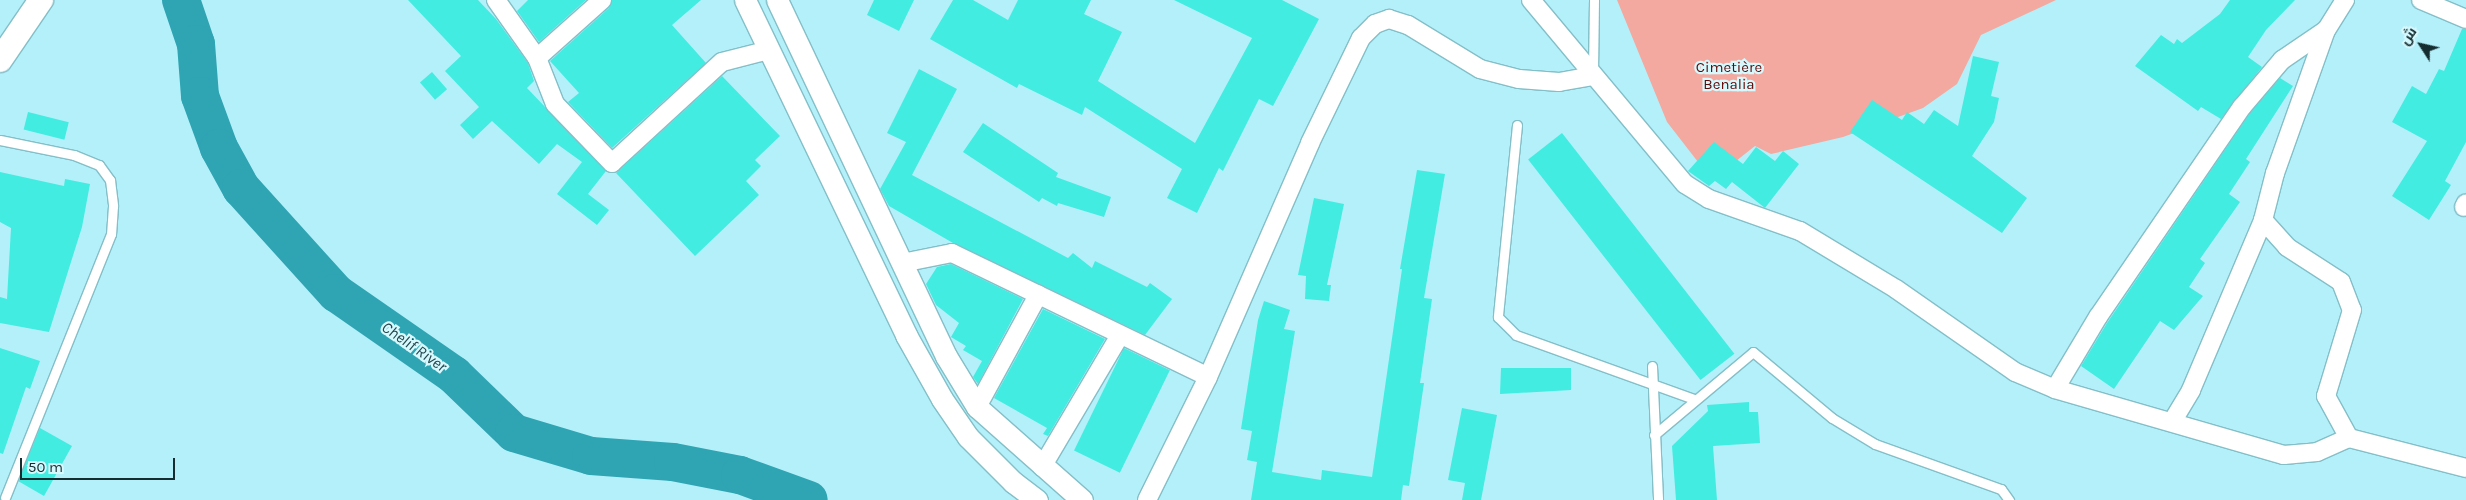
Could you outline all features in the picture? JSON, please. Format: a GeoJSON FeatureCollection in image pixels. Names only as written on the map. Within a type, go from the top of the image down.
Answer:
{"type":"FeatureCollection","features":[{"type":"Feature","properties":{"kind":"main road"},"geometry":{"type":"LineString","coordinates":[[0,60],[41,0]]}},
{"type":"Feature","properties":{"kind":"street"},"geometry":{"type":"LineString","coordinates":[[537,58],[602,0]]}},
{"type":"Feature","properties":{"kind":"street"},"geometry":{"type":"LineString","coordinates":[[745,0],[906,335],[942,399],[968,437],[1013,482],[1037,500]]}},
{"type":"Feature","properties":{"kind":"street"},"geometry":{"type":"LineString","coordinates":[[777,0],[946,356],[977,407],[1042,467],[1082,500]]}},
{"type":"Feature","properties":{"kind":"street"},"geometry":{"type":"LineString","coordinates":[[1531,0],[1685,184],[1709,199],[1800,231],[1896,289],[2015,372],[2055,389],[2284,455],[2317,452],[2349,438],[2466,468]]}},
{"type":"Feature","properties":{"kind":"street"},"geometry":{"type":"LineString","coordinates":[[2172,422],[2192,390],[2263,220],[2275,173],[2326,30],[2345,0]]}},
{"type":"Feature","properties":{"kind":"street"},"geometry":{"type":"LineString","coordinates":[[2421,0],[2466,20]]}},
{"type":"Feature","properties":{"kind":"street"},"geometry":{"type":"LineString","coordinates":[[499,1],[537,58],[555,104],[612,163],[722,62],[769,50]]}},
{"type":"Feature","properties":{"kind":"street"},"geometry":{"type":"LineString","coordinates":[[1147,500],[1208,377],[1349,57],[1361,38],[1375,24],[1389,19],[1408,24],[1480,69],[1519,79],[1559,82],[1593,76]]}},
{"type":"Feature","properties":{"kind":"street"},"geometry":{"type":"LineString","coordinates":[[2055,389],[2098,316],[2242,107],[2282,60],[2326,30]]}},
{"type":"Feature","properties":{"kind":"street"},"geometry":{"type":"LineString","coordinates":[[2263,220],[2287,248],[2341,282],[2352,310],[2326,396],[2349,438]]}},
{"type":"Feature","properties":{"kind":"street"},"geometry":{"type":"LineString","coordinates":[[902,264],[952,253],[1208,377]]}},
{"type":"Feature","properties":{"kind":"street"},"geometry":{"type":"LineString","coordinates":[[977,407],[1038,295]]}},
{"type":"Feature","properties":{"kind":"street"},"geometry":{"type":"LineString","coordinates":[[1042,467],[1120,334]]}},
{"type":"Feature","properties":{"kind":"lane"},"geometry":{"type":"LineString","coordinates":[[1593,76],[1594,0]]}},
{"type":"Feature","properties":{"kind":"lane"},"geometry":{"type":"LineString","coordinates":[[1517,125],[1498,317],[1516,335],[1694,399]]}},
{"type":"Feature","properties":{"kind":"lane"},"geometry":{"type":"LineString","coordinates":[[0,140],[74,155],[99,165],[110,180],[113,206],[111,234],[5,498]]}},
{"type":"Feature","properties":{"kind":"lane"},"geometry":{"type":"LineString","coordinates":[[1654,435],[1694,399],[1753,352],[1832,418],[1874,444],[2001,489],[2009,500]]}},
{"type":"Feature","properties":{"kind":"lane"},"geometry":{"type":"LineString","coordinates":[[1652,366],[1658,500]]}},
{"type":"Feature","properties":{"kind":"green space","name":"Cimetière Benalia"},"geometry":{"type":"Polygon","coordinates":[[[1617,0],[2056,0],[1981,35],[1957,84],[1923,108],[1843,137],[1771,154],[1755,146],[1712,180],[1667,122],[1617,0]]]}},
{"type":"Feature","properties":{"kind":"building"},"geometry":{"type":"Polygon","coordinates":[[[408,0],[478,0],[496,19],[528,63],[534,81],[527,88],[606,171],[588,194],[609,210],[597,225],[557,194],[582,162],[557,144],[539,164],[492,121],[473,139],[460,125],[479,107],[445,71],[461,56],[408,0]]]}},
{"type":"Feature","properties":{"kind":"building"},"geometry":{"type":"Polygon","coordinates":[[[528,0],[586,0],[539,42],[517,11],[528,0]]]}},
{"type":"Feature","properties":{"kind":"building"},"geometry":{"type":"Polygon","coordinates":[[[612,0],[701,0],[672,25],[706,63],[612,148],[568,102],[579,93],[550,61],[609,8],[612,0]]]}},
{"type":"Feature","properties":{"kind":"building"},"geometry":{"type":"Polygon","coordinates":[[[874,0],[914,0],[899,31],[867,15],[874,0]]]}},
{"type":"Feature","properties":{"kind":"building"},"geometry":{"type":"Polygon","coordinates":[[[953,0],[973,0],[1008,20],[1018,0],[1091,0],[1084,14],[1122,32],[1098,81],[1195,143],[1252,38],[1174,0],[1282,0],[1319,19],[1273,106],[1259,99],[1223,171],[1219,168],[1197,213],[1167,198],[1182,169],[1085,107],[1082,115],[1019,84],[1017,88],[930,39],[953,0]]]}},
{"type":"Feature","properties":{"kind":"building"},"geometry":{"type":"Polygon","coordinates":[[[2230,0],[2295,0],[2266,30],[2248,57],[2262,67],[2221,119],[2201,107],[2198,111],[2135,66],[2161,35],[2174,44],[2177,39],[2182,43],[2220,14],[2230,0]]]}},
{"type":"Feature","properties":{"kind":"building"},"geometry":{"type":"Polygon","coordinates":[[[2462,29],[2466,29],[2466,142],[2445,181],[2451,185],[2429,220],[2392,196],[2427,141],[2392,122],[2412,86],[2426,94],[2439,69],[2444,71],[2462,29]]]}},
{"type":"Feature","properties":{"kind":"building"},"geometry":{"type":"Polygon","coordinates":[[[1973,56],[1999,62],[1991,96],[1999,98],[1994,122],[1972,156],[2027,198],[2002,233],[1850,132],[1872,100],[1902,120],[1907,112],[1924,124],[1934,110],[1958,126],[1973,56]]]}},
{"type":"Feature","properties":{"kind":"building"},"geometry":{"type":"Polygon","coordinates":[[[919,69],[957,89],[912,175],[1068,258],[1073,253],[1092,268],[1095,261],[1147,287],[1150,283],[1172,299],[1145,335],[953,243],[889,206],[880,189],[906,142],[887,133],[919,69]]]}},
{"type":"Feature","properties":{"kind":"building"},"geometry":{"type":"Polygon","coordinates":[[[432,72],[447,89],[435,100],[420,82],[432,72]]]}},
{"type":"Feature","properties":{"kind":"building"},"geometry":{"type":"Polygon","coordinates":[[[722,76],[780,136],[755,160],[761,166],[746,181],[759,195],[695,256],[616,173],[722,76]]]}},
{"type":"Feature","properties":{"kind":"building"},"geometry":{"type":"Polygon","coordinates":[[[2280,78],[2293,86],[2246,159],[2250,162],[2229,194],[2240,202],[2200,259],[2205,263],[2189,287],[2203,296],[2174,330],[2160,321],[2114,389],[2081,366],[2107,323],[2250,113],[2280,78]]]}},
{"type":"Feature","properties":{"kind":"building"},"geometry":{"type":"Polygon","coordinates":[[[28,112],[69,122],[64,140],[24,129],[28,112]]]}},
{"type":"Feature","properties":{"kind":"building"},"geometry":{"type":"Polygon","coordinates":[[[983,123],[1058,173],[1056,177],[1111,197],[1104,217],[1058,203],[1057,206],[1042,198],[1039,202],[963,152],[983,123]]]}},
{"type":"Feature","properties":{"kind":"building"},"geometry":{"type":"Polygon","coordinates":[[[1562,133],[1734,354],[1701,380],[1528,159],[1562,133]]]}},
{"type":"Feature","properties":{"kind":"building"},"geometry":{"type":"Polygon","coordinates":[[[1714,142],[1743,164],[1756,147],[1775,161],[1783,151],[1799,164],[1765,208],[1732,182],[1726,189],[1715,181],[1709,186],[1688,171],[1714,142]]]}},
{"type":"Feature","properties":{"kind":"building"},"geometry":{"type":"Polygon","coordinates":[[[1417,170],[1445,174],[1424,298],[1432,299],[1420,383],[1424,383],[1409,486],[1403,485],[1401,500],[1251,500],[1257,462],[1247,460],[1252,431],[1241,429],[1258,320],[1264,301],[1290,310],[1284,329],[1295,331],[1272,472],[1321,480],[1322,470],[1372,477],[1402,269],[1400,269],[1417,170]]]}},
{"type":"Feature","properties":{"kind":"building"},"geometry":{"type":"Polygon","coordinates":[[[0,172],[64,186],[65,179],[90,184],[82,227],[49,332],[0,323],[0,297],[7,299],[11,228],[0,222],[0,172]]]}},
{"type":"Feature","properties":{"kind":"building"},"geometry":{"type":"Polygon","coordinates":[[[1314,198],[1344,204],[1327,285],[1331,285],[1329,301],[1305,299],[1306,276],[1298,275],[1314,198]]]}},
{"type":"Feature","properties":{"kind":"building"},"geometry":{"type":"Polygon","coordinates":[[[951,264],[1023,299],[978,384],[973,377],[982,361],[963,350],[966,346],[951,337],[959,323],[936,305],[926,284],[937,267],[951,264]]]}},
{"type":"Feature","properties":{"kind":"building"},"geometry":{"type":"Polygon","coordinates":[[[1043,309],[1105,339],[1048,436],[1043,434],[1047,428],[994,398],[1043,309]]]}},
{"type":"Feature","properties":{"kind":"building"},"geometry":{"type":"Polygon","coordinates":[[[0,348],[40,361],[30,389],[26,387],[3,454],[0,453],[0,348]]]}},
{"type":"Feature","properties":{"kind":"building"},"geometry":{"type":"Polygon","coordinates":[[[1124,348],[1170,370],[1120,473],[1074,450],[1124,348]]]}},
{"type":"Feature","properties":{"kind":"building"},"geometry":{"type":"Polygon","coordinates":[[[1501,368],[1571,368],[1571,390],[1500,394],[1501,368]]]}},
{"type":"Feature","properties":{"kind":"building"},"geometry":{"type":"Polygon","coordinates":[[[1749,402],[1749,412],[1758,412],[1760,443],[1713,446],[1717,500],[1676,500],[1672,446],[1708,411],[1707,405],[1749,402]]]}},
{"type":"Feature","properties":{"kind":"building"},"geometry":{"type":"Polygon","coordinates":[[[1462,408],[1497,415],[1481,500],[1462,500],[1465,483],[1448,480],[1462,408]]]}},
{"type":"Feature","properties":{"kind":"building"},"geometry":{"type":"Polygon","coordinates":[[[40,428],[72,446],[44,496],[18,481],[40,428]]]}},
{"type":"Feature","properties":{"kind":"waterway","name":"Chelif River"},"geometry":{"type":"LineString","coordinates":[[181,0],[196,44],[200,96],[219,148],[241,188],[336,293],[454,375],[514,433],[591,456],[673,462],[740,475],[809,500]]}}]}
